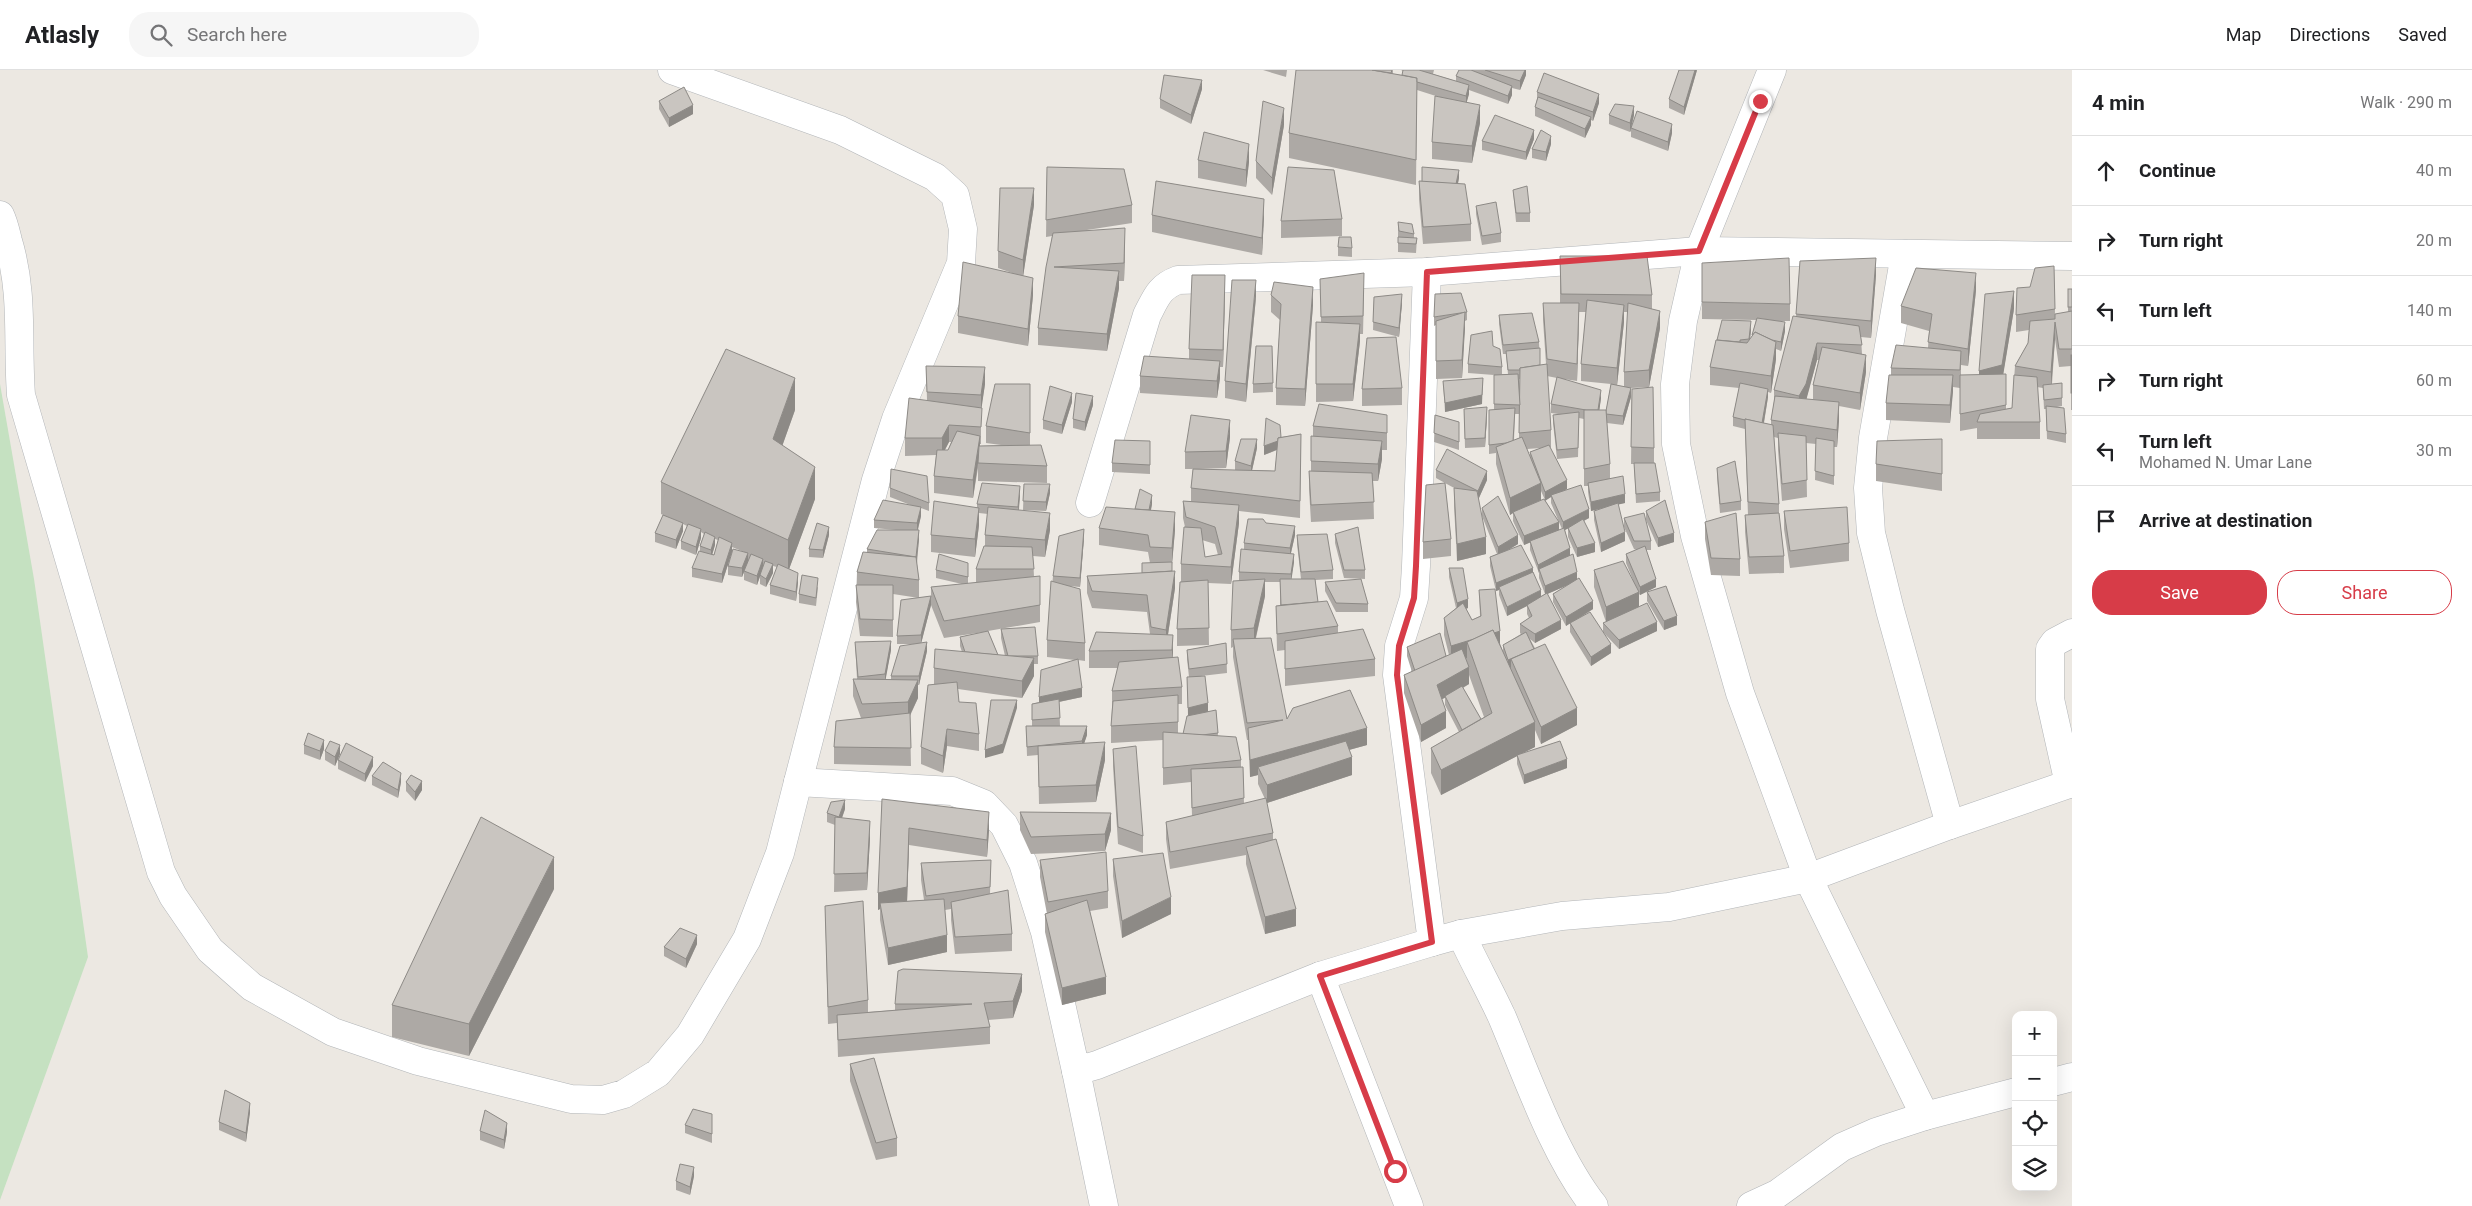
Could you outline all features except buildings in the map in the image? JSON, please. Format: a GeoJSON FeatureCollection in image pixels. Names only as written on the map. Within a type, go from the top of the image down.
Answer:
{"type":"FeatureCollection","features":[{"type":"Feature","properties":{"kind":"street"},"geometry":{"type":"LineString","coordinates":[[0,215],[12,255],[20,298],[19,368],[21,395],[161,872],[173,896],[210,950],[252,987],[333,1032],[418,1061],[571,1099],[603,1100],[624,1094],[658,1074],[690,1035],[747,939],[780,853],[876,480],[896,420],[961,263],[963,229],[955,195],[935,176],[840,130],[672,70]]}},
{"type":"Feature","properties":{"kind":"street"},"geometry":{"type":"LineString","coordinates":[[1772,70],[1699,251],[1683,321],[1675,384],[1676,444],[1695,536],[1740,693],[1808,878],[1925,1116]]}},
{"type":"Feature","properties":{"kind":"street"},"geometry":{"type":"LineString","coordinates":[[1090,503],[1147,316],[1158,293],[1166,284],[1178,280],[1427,272],[1699,251],[2072,256]]}},
{"type":"Feature","properties":{"kind":"street"},"geometry":{"type":"LineString","coordinates":[[1904,254],[1873,438],[1868,488],[1871,533],[1890,610],[1950,825]]}},
{"type":"Feature","properties":{"kind":"street"},"geometry":{"type":"LineString","coordinates":[[1427,272],[1414,598],[1399,646],[1397,675],[1432,942]]}},
{"type":"Feature","properties":{"kind":"street"},"geometry":{"type":"LineString","coordinates":[[1076,1071],[1097,1065],[1320,976],[1432,942],[1460,934],[1562,916],[1669,907],[1808,878],[2070,783],[2050,699],[2050,649],[2055,642],[2072,633]]}},
{"type":"Feature","properties":{"kind":"street"},"geometry":{"type":"LineString","coordinates":[[798,782],[952,791],[984,804],[1004,825],[1023,863],[1049,943],[1104,1206]]}},
{"type":"Feature","properties":{"kind":"street"},"geometry":{"type":"LineString","coordinates":[[1460,934],[1501,1014],[1533,1092],[1578,1186],[1594,1206]]}},
{"type":"Feature","properties":{"kind":"street"},"geometry":{"type":"LineString","coordinates":[[1320,976],[1409,1206]]}},
{"type":"Feature","properties":{"kind":"street"},"geometry":{"type":"LineString","coordinates":[[2057,1081],[2072,1077]]}},
{"type":"Feature","properties":{"kind":"street"},"geometry":{"type":"LineString","coordinates":[[1751,1206],[1777,1194],[1842,1147],[1876,1132],[1925,1116],[2012,1093]]}},
{"type":"Feature","properties":{"kind":"green space"},"geometry":{"type":"Polygon","coordinates":[[[0,384],[34,579],[88,957],[0,1200],[0,384]]]}},
{"type":"Feature","properties":{"kind":"route"},"geometry":{"type":"LineString","coordinates":[[1395,1171],[1320,976],[1432,942],[1397,675],[1399,646],[1406,631],[1414,598],[1427,272],[1699,251],[1760,101]]}}]}
